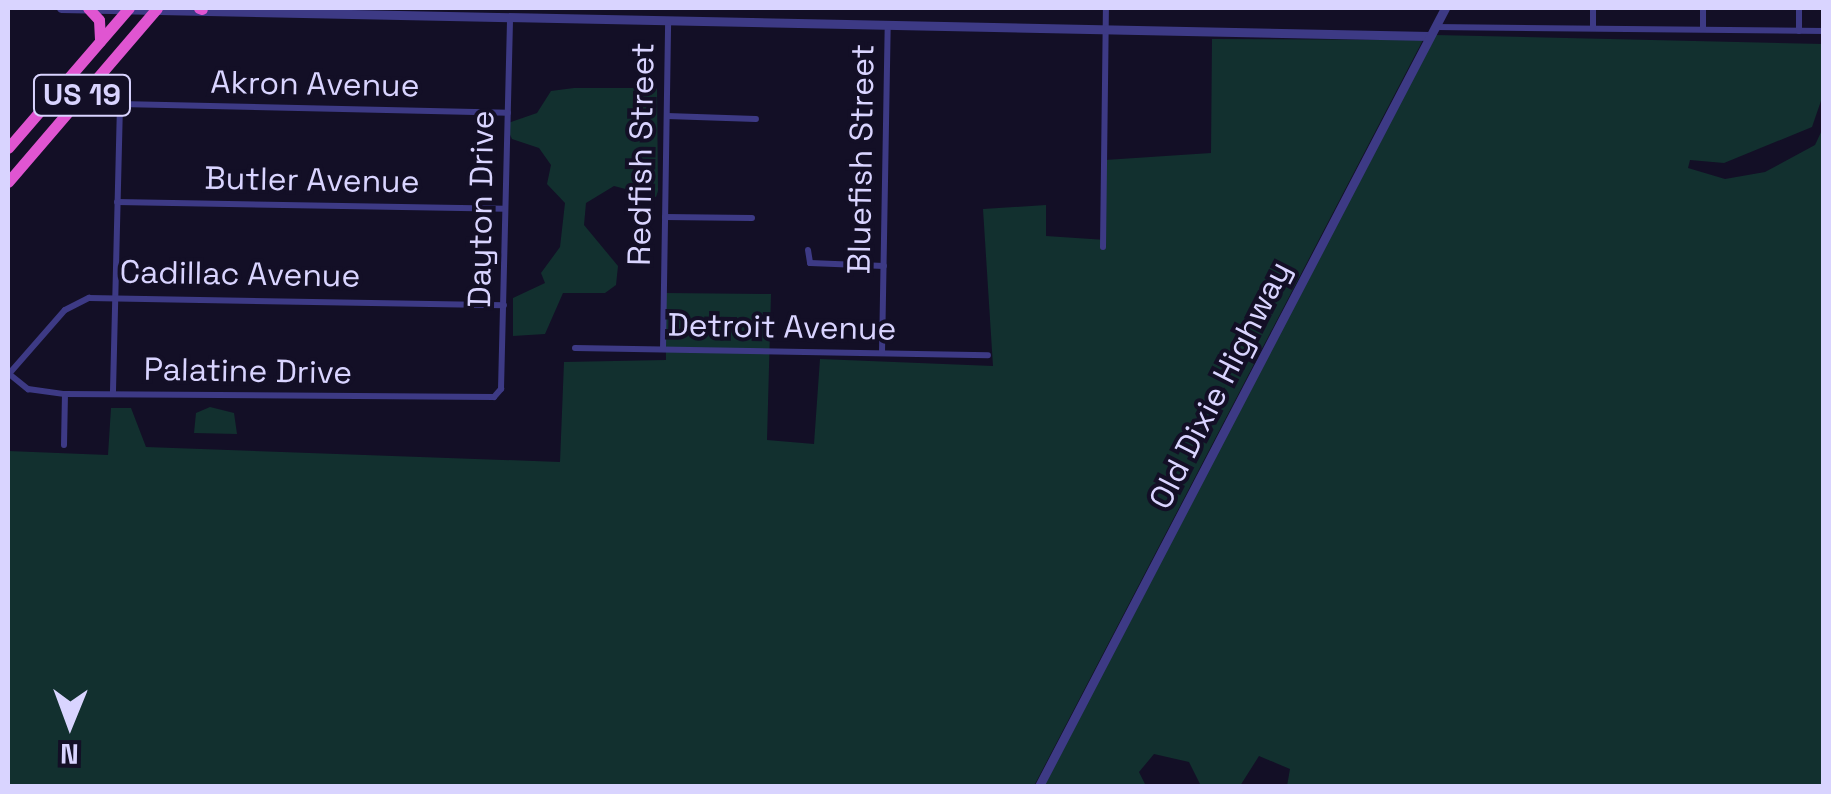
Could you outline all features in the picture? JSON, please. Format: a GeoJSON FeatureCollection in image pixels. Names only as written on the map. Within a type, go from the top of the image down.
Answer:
{"type":"FeatureCollection","features":[{"type":"Feature","properties":{"kind":"highway"},"geometry":{"type":"LineString","coordinates":[[88,8],[99,20],[100,41]]}},
{"type":"Feature","properties":{"kind":"highway","name":"US 19"},"geometry":{"type":"LineString","coordinates":[[10,142],[128,8]]}},
{"type":"Feature","properties":{"kind":"highway","name":"US 19"},"geometry":{"type":"LineString","coordinates":[[8,182],[156,8]]}},
{"type":"Feature","properties":{"kind":"street"},"geometry":{"type":"LineString","coordinates":[[61,8],[1106,28],[1824,31]]}},
{"type":"Feature","properties":{"kind":"street"},"geometry":{"type":"LineString","coordinates":[[1104,246],[1106,8]]}},
{"type":"Feature","properties":{"kind":"street","name":"Old Dixie Highway"},"geometry":{"type":"LineString","coordinates":[[1039,786],[1445,8]]}},
{"type":"Feature","properties":{"kind":"street"},"geometry":{"type":"LineString","coordinates":[[1592,28],[1593,8]]}},
{"type":"Feature","properties":{"kind":"street"},"geometry":{"type":"LineString","coordinates":[[1702,28],[1703,8]]}},
{"type":"Feature","properties":{"kind":"street"},"geometry":{"type":"LineString","coordinates":[[1798,31],[1799,8]]}},
{"type":"Feature","properties":{"kind":"street","name":"Dayton Drive"},"geometry":{"type":"LineString","coordinates":[[494,398],[501,389],[510,18]]}},
{"type":"Feature","properties":{"kind":"street","name":"Redfish Street"},"geometry":{"type":"LineString","coordinates":[[663,350],[668,20]]}},
{"type":"Feature","properties":{"kind":"street","name":"Bluefish Street"},"geometry":{"type":"LineString","coordinates":[[882,353],[888,25]]}},
{"type":"Feature","properties":{"kind":"street"},"geometry":{"type":"LineString","coordinates":[[94,81],[120,104],[113,394]]}},
{"type":"Feature","properties":{"kind":"street","name":"Akron Avenue"},"geometry":{"type":"LineString","coordinates":[[120,104],[508,114]]}},
{"type":"Feature","properties":{"kind":"street"},"geometry":{"type":"LineString","coordinates":[[667,116],[756,119]]}},
{"type":"Feature","properties":{"kind":"street","name":"Butler Avenue"},"geometry":{"type":"LineString","coordinates":[[117,202],[506,209]]}},
{"type":"Feature","properties":{"kind":"street"},"geometry":{"type":"LineString","coordinates":[[665,218],[752,218]]}},
{"type":"Feature","properties":{"kind":"street"},"geometry":{"type":"LineString","coordinates":[[808,250],[810,264],[884,266]]}},
{"type":"Feature","properties":{"kind":"street","name":"Cadillac Avenue"},"geometry":{"type":"LineString","coordinates":[[8,374],[65,310],[115,295],[504,305]]}},
{"type":"Feature","properties":{"kind":"street","name":"Detroit Avenue"},"geometry":{"type":"LineString","coordinates":[[575,348],[988,356]]}},
{"type":"Feature","properties":{"kind":"street","name":"Palatine Drive"},"geometry":{"type":"LineString","coordinates":[[8,374],[28,389],[65,394],[494,398]]}},
{"type":"Feature","properties":{"kind":"street"},"geometry":{"type":"LineString","coordinates":[[64,444],[65,394]]}},
{"type":"Feature","properties":{"kind":"green space"},"geometry":{"type":"Polygon","coordinates":[[[1435,35],[1823,44],[1823,95],[1812,127],[1724,163],[1690,160],[1688,168],[1725,179],[1765,172],[1815,145],[1823,128],[1823,786],[1287,786],[1290,769],[1259,756],[1240,786],[1201,786],[1189,762],[1154,754],[1139,772],[1146,786],[1043,786],[1435,35]]]}},
{"type":"Feature","properties":{"kind":"green space"},"geometry":{"type":"Polygon","coordinates":[[[1212,39],[1423,40],[1034,786],[8,786],[8,451],[108,455],[111,408],[131,408],[146,447],[560,462],[564,362],[666,360],[665,293],[771,294],[767,440],[814,444],[820,359],[993,366],[983,209],[1046,205],[1046,236],[1106,240],[1105,160],[1211,153],[1212,39]]]}},
{"type":"Feature","properties":{"kind":"green space"},"geometry":{"type":"Polygon","coordinates":[[[657,88],[658,191],[656,197],[614,186],[586,203],[584,225],[618,266],[616,285],[605,293],[563,293],[545,334],[513,336],[513,298],[545,283],[541,273],[560,247],[565,203],[547,184],[551,165],[539,148],[512,139],[505,124],[537,113],[551,91],[657,88]]]}},
{"type":"Feature","properties":{"kind":"green space"},"geometry":{"type":"Polygon","coordinates":[[[210,407],[234,413],[237,434],[194,433],[196,413],[210,407]]]}}]}
